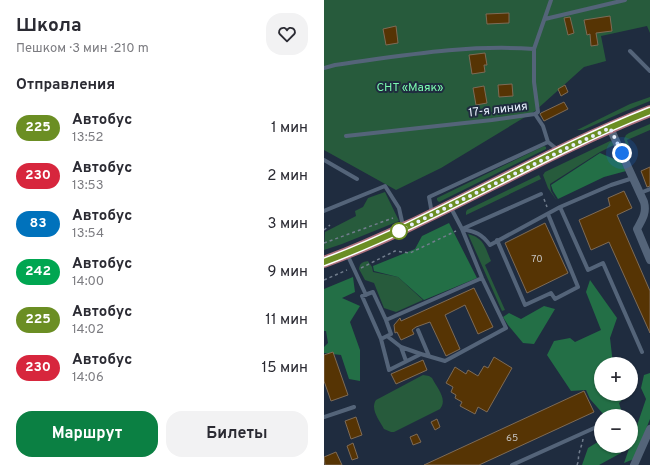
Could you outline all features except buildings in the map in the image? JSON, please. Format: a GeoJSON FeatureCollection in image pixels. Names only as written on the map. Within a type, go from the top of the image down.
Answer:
{"type":"FeatureCollection","features":[{"type":"Feature","properties":{"kind":"main road"},"geometry":{"type":"LineString","coordinates":[[324,262],[403,229],[563,150],[650,111]]}},
{"type":"Feature","properties":{"kind":"street"},"geometry":{"type":"LineString","coordinates":[[610,128],[646,209],[645,216],[637,229],[650,260]]}},
{"type":"Feature","properties":{"kind":"street"},"geometry":{"type":"LineString","coordinates":[[635,465],[650,429]]}},
{"type":"Feature","properties":{"kind":"lane","name":"17-я линия"},"geometry":{"type":"LineString","coordinates":[[346,136],[492,120],[535,114],[538,112],[534,82],[534,49],[550,0]]}},
{"type":"Feature","properties":{"kind":"lane"},"geometry":{"type":"LineString","coordinates":[[545,19],[625,0]]}},
{"type":"Feature","properties":{"kind":"lane"},"geometry":{"type":"LineString","coordinates":[[324,68],[335,65],[434,51],[515,48],[534,49]]}},
{"type":"Feature","properties":{"kind":"lane"},"geometry":{"type":"LineString","coordinates":[[630,51],[650,71]]}},
{"type":"Feature","properties":{"kind":"lane"},"geometry":{"type":"LineString","coordinates":[[535,114],[543,126],[548,142],[563,150]]}},
{"type":"Feature","properties":{"kind":"lane"},"geometry":{"type":"LineString","coordinates":[[432,215],[429,197],[548,142]]}},
{"type":"Feature","properties":{"kind":"lane"},"geometry":{"type":"LineString","coordinates":[[324,160],[357,179]]}},
{"type":"Feature","properties":{"kind":"lane"},"geometry":{"type":"LineString","coordinates":[[462,229],[474,231],[483,235],[490,245],[560,207],[611,185],[633,178]]}},
{"type":"Feature","properties":{"kind":"lane"},"geometry":{"type":"LineString","coordinates":[[324,211],[385,186],[399,208],[403,229]]}},
{"type":"Feature","properties":{"kind":"lane"},"geometry":{"type":"LineString","coordinates":[[640,193],[650,189]]}},
{"type":"Feature","properties":{"kind":"lane"},"geometry":{"type":"LineString","coordinates":[[462,229],[541,194]]}},
{"type":"Feature","properties":{"kind":"lane"},"geometry":{"type":"LineString","coordinates":[[386,336],[401,347],[445,361],[506,328],[482,278],[462,229],[450,206]]}},
{"type":"Feature","properties":{"kind":"lane"},"geometry":{"type":"LineString","coordinates":[[560,207],[588,270],[603,263],[642,352]]}},
{"type":"Feature","properties":{"kind":"lane"},"geometry":{"type":"LineString","coordinates":[[497,240],[525,305],[551,293],[555,299],[578,286],[549,213]]}},
{"type":"Feature","properties":{"kind":"lane"},"geometry":{"type":"LineString","coordinates":[[347,253],[366,294]]}},
{"type":"Feature","properties":{"kind":"lane"},"geometry":{"type":"LineString","coordinates":[[386,320],[482,278]]}},
{"type":"Feature","properties":{"kind":"lane"},"geometry":{"type":"LineString","coordinates":[[381,339],[391,334],[373,292],[362,296],[381,339],[389,370],[421,354]]}},
{"type":"Feature","properties":{"kind":"lane"},"geometry":{"type":"LineString","coordinates":[[418,330],[429,356]]}},
{"type":"Feature","properties":{"kind":"lane"},"geometry":{"type":"LineString","coordinates":[[401,347],[406,361]]}},
{"type":"Feature","properties":{"kind":"lane"},"geometry":{"type":"LineString","coordinates":[[324,417],[354,407]]}},
{"type":"Feature","properties":{"kind":"lane"},"geometry":{"type":"LineString","coordinates":[[512,465],[594,428]]}},
{"type":"Feature","properties":{"kind":"path"},"geometry":{"type":"LineString","coordinates":[[541,194],[549,213]]}},
{"type":"Feature","properties":{"kind":"path"},"geometry":{"type":"LineString","coordinates":[[324,242],[393,218]]}},
{"type":"Feature","properties":{"kind":"path"},"geometry":{"type":"LineString","coordinates":[[324,230],[330,226]]}},
{"type":"Feature","properties":{"kind":"path"},"geometry":{"type":"LineString","coordinates":[[324,280],[353,268],[362,268],[395,251],[410,253],[462,229]]}},
{"type":"Feature","properties":{"kind":"path"},"geometry":{"type":"LineString","coordinates":[[391,256],[395,251]]}},
{"type":"Feature","properties":{"kind":"path"},"geometry":{"type":"LineString","coordinates":[[577,465],[579,460],[578,455],[582,445],[583,433]]}},
{"type":"Feature","properties":{"kind":"green space","name":"СНТ «Маяк»"},"geometry":{"type":"Polygon","coordinates":[[[324,0],[650,0],[650,33],[647,26],[601,36],[606,61],[584,67],[535,111],[441,168],[396,190],[324,150],[324,0]]]}},
{"type":"Feature","properties":{"kind":"green space"},"geometry":{"type":"Polygon","coordinates":[[[650,97],[650,101],[583,130],[577,130],[630,104],[650,97]]]}},
{"type":"Feature","properties":{"kind":"green space"},"geometry":{"type":"Polygon","coordinates":[[[650,124],[650,130],[627,140],[629,145],[627,147],[624,139],[626,135],[650,124]]]}},
{"type":"Feature","properties":{"kind":"green space"},"geometry":{"type":"Polygon","coordinates":[[[610,141],[613,142],[614,145],[600,152],[550,184],[551,191],[557,201],[548,188],[543,175],[545,172],[610,141]]]}},
{"type":"Feature","properties":{"kind":"green space"},"geometry":{"type":"Polygon","coordinates":[[[544,146],[546,149],[439,202],[437,200],[437,198],[544,146]]]}},
{"type":"Feature","properties":{"kind":"green space"},"geometry":{"type":"Polygon","coordinates":[[[600,153],[621,162],[626,171],[604,177],[558,199],[551,185],[600,153]]]}},
{"type":"Feature","properties":{"kind":"green space"},"geometry":{"type":"Polygon","coordinates":[[[539,175],[541,179],[466,215],[467,210],[539,175]]]}},
{"type":"Feature","properties":{"kind":"green space"},"geometry":{"type":"Polygon","coordinates":[[[385,192],[399,221],[324,250],[325,232],[356,216],[355,211],[363,207],[368,198],[385,192]]]}},
{"type":"Feature","properties":{"kind":"green space"},"geometry":{"type":"Polygon","coordinates":[[[449,223],[477,278],[424,300],[398,277],[374,271],[373,266],[415,249],[422,236],[449,223]]]}},
{"type":"Feature","properties":{"kind":"green space"},"geometry":{"type":"Polygon","coordinates":[[[468,234],[478,238],[485,247],[491,261],[485,265],[505,310],[502,311],[468,234]]]}},
{"type":"Feature","properties":{"kind":"green space"},"geometry":{"type":"Polygon","coordinates":[[[368,261],[373,272],[398,277],[423,300],[396,312],[384,308],[374,283],[365,280],[359,269],[362,263],[368,261]]]}},
{"type":"Feature","properties":{"kind":"green space"},"geometry":{"type":"Polygon","coordinates":[[[353,277],[355,292],[342,298],[360,306],[350,322],[360,350],[360,381],[349,379],[341,355],[324,353],[324,347],[328,343],[326,331],[324,331],[324,289],[353,277]]]}},
{"type":"Feature","properties":{"kind":"green space"},"geometry":{"type":"Polygon","coordinates":[[[590,280],[617,318],[610,338],[612,357],[594,357],[594,401],[621,401],[619,403],[621,409],[599,409],[590,399],[586,390],[571,391],[547,355],[554,341],[570,338],[575,342],[601,330],[586,292],[590,280]]]}},
{"type":"Feature","properties":{"kind":"green space"},"geometry":{"type":"Polygon","coordinates":[[[544,306],[555,309],[534,344],[523,343],[503,317],[509,313],[521,319],[544,306]]]}},
{"type":"Feature","properties":{"kind":"green space"},"geometry":{"type":"Polygon","coordinates":[[[650,373],[650,419],[638,449],[638,422],[646,399],[641,388],[644,375],[650,373]]]}},
{"type":"Feature","properties":{"kind":"green space"},"geometry":{"type":"Polygon","coordinates":[[[423,375],[432,378],[441,394],[443,401],[440,409],[394,432],[384,429],[375,411],[374,403],[376,400],[423,375]]]}},
{"type":"Feature","properties":{"kind":"green space"},"geometry":{"type":"Polygon","coordinates":[[[594,444],[594,453],[621,453],[599,465],[582,465],[588,448],[594,444]]]}},
{"type":"Feature","properties":{"kind":"green space"},"geometry":{"type":"Polygon","coordinates":[[[628,453],[636,453],[634,459],[624,463],[628,453]]]}},
{"type":"Feature","properties":{"kind":"bus line","name":"225"},"geometry":{"type":"LineString","coordinates":[[324,262],[403,229],[567,148],[650,111]]}},
{"type":"Feature","properties":{"kind":"route"},"geometry":{"type":"LineString","coordinates":[[399,231],[610,128],[622,153]]}}]}
